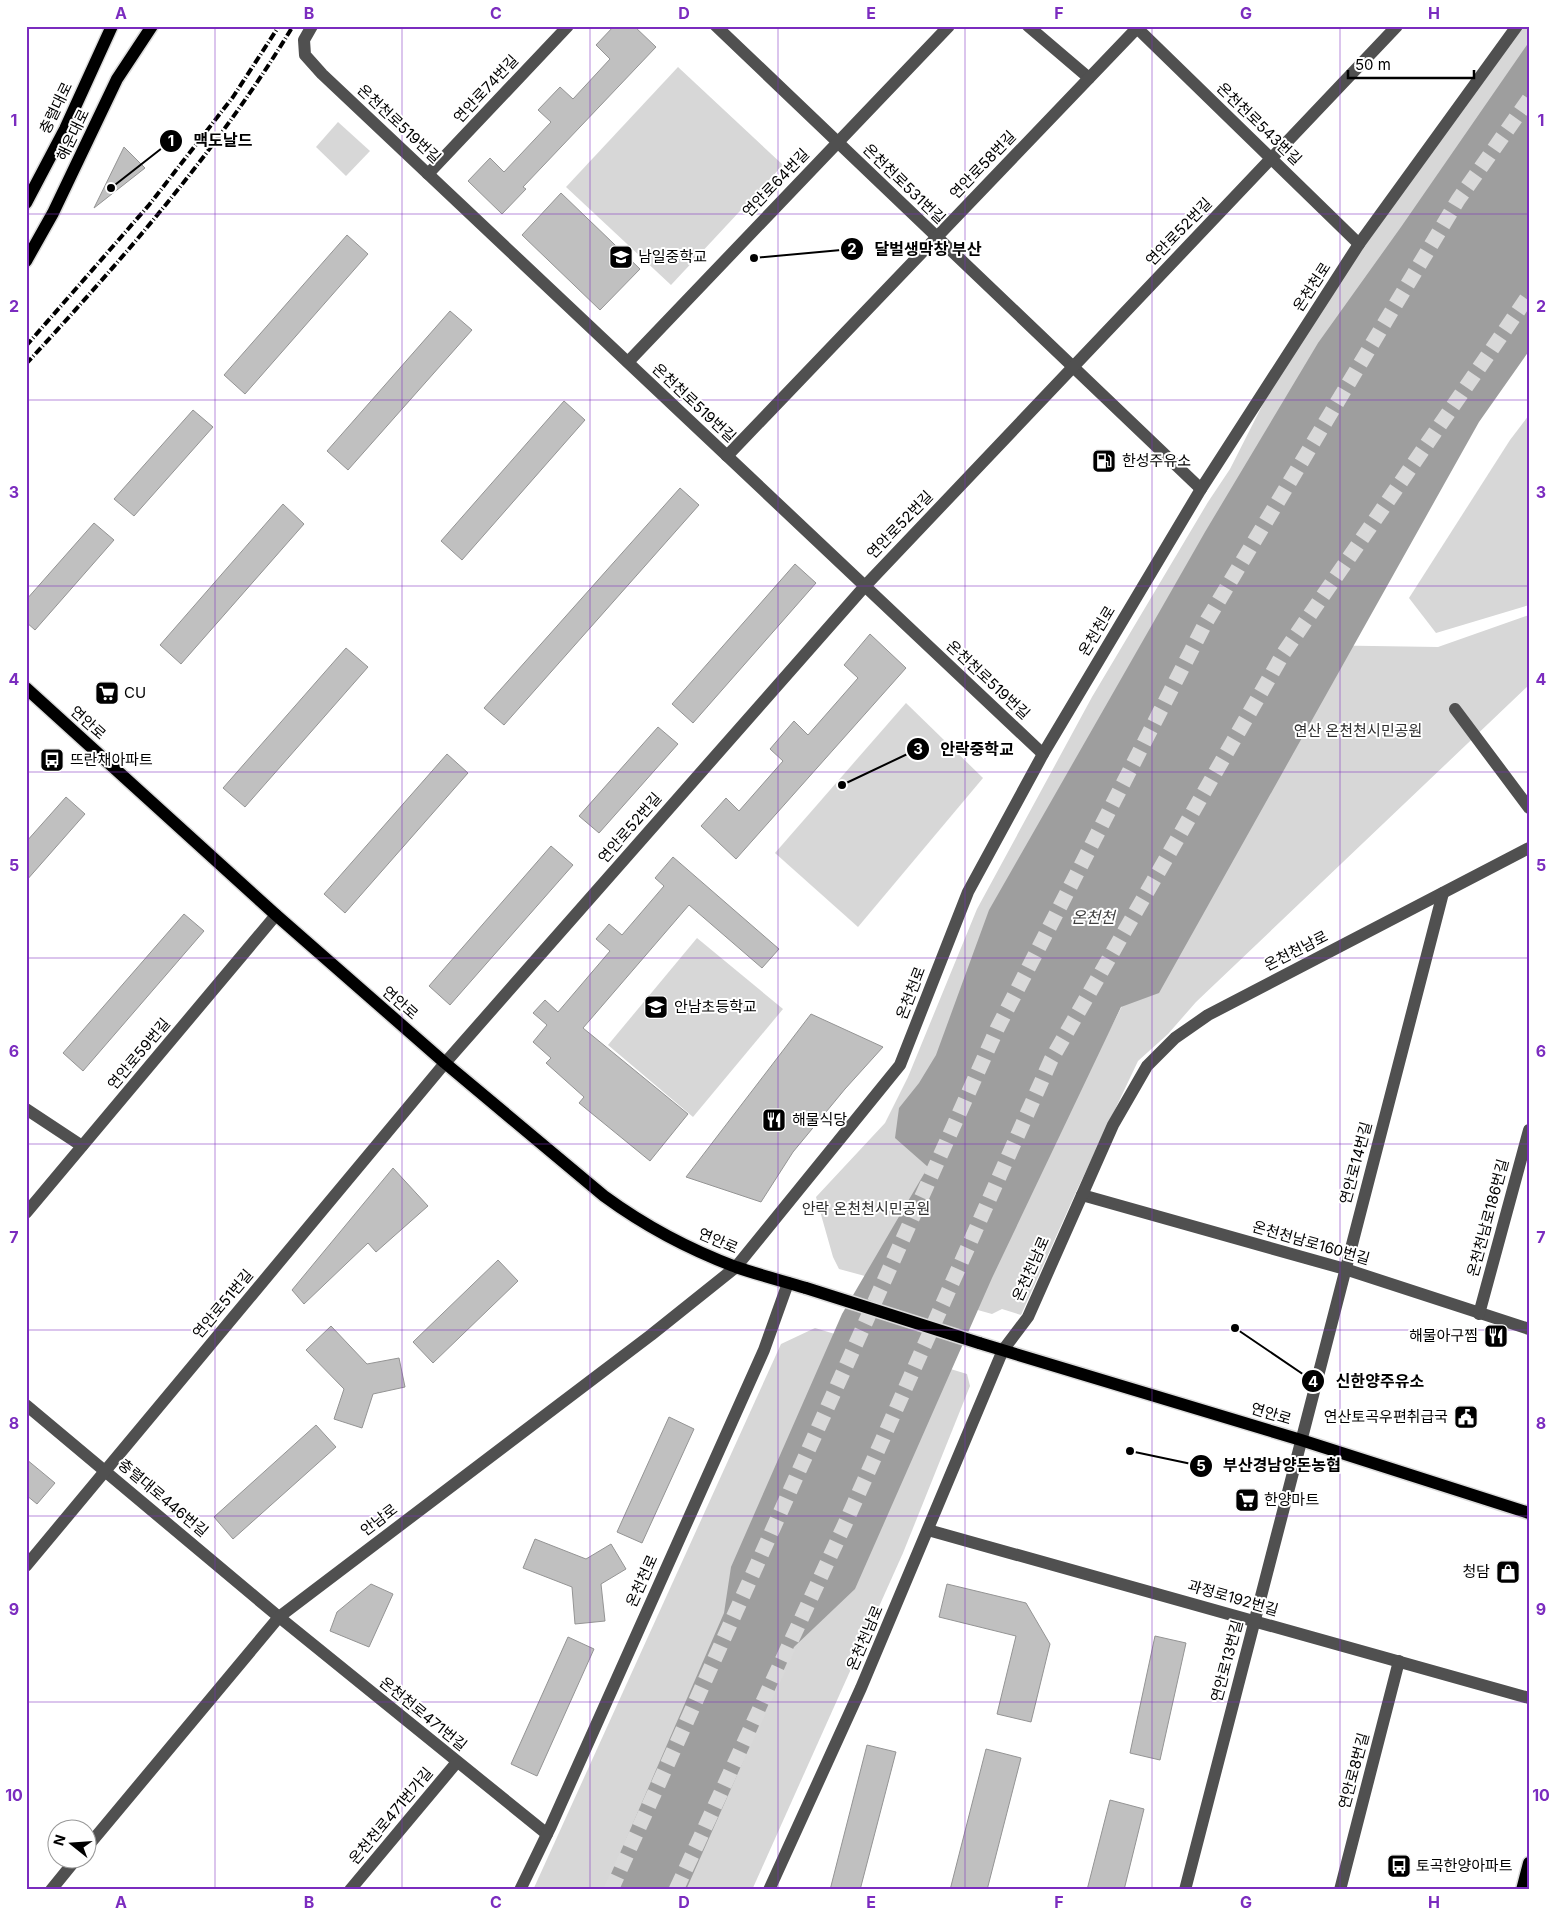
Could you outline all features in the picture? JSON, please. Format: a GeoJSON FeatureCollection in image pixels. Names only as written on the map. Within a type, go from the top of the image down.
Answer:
{"type":"FeatureCollection","features":[{"type":"Feature","properties":{"kind":"main road","name":"충렬대로"},"geometry":{"type":"LineString","coordinates":[[26,203],[65,129],[112,26]]}},
{"type":"Feature","properties":{"kind":"main road","name":"해운대로"},"geometry":{"type":"LineString","coordinates":[[26,261],[57,205],[117,79],[152,26]]}},
{"type":"Feature","properties":{"kind":"main road","name":"연안로"},"geometry":{"type":"LineString","coordinates":[[26,688],[276,915],[445,1063],[581,1179],[624,1211],[663,1234],[736,1267],[979,1343],[1301,1440],[1529,1513]]}},
{"type":"Feature","properties":{"kind":"main road"},"geometry":{"type":"LineString","coordinates":[[1522,1890],[1529,1863]]}},
{"type":"Feature","properties":{"kind":"street","name":"온천천로519번길"},"geometry":{"type":"LineString","coordinates":[[312,26],[304,40],[305,55],[322,74],[1043,754]]}},
{"type":"Feature","properties":{"kind":"street","name":"연안로74번길"},"geometry":{"type":"LineString","coordinates":[[428,174],[568,26]]}},
{"type":"Feature","properties":{"kind":"street","name":"온천천로531번길"},"geometry":{"type":"LineString","coordinates":[[716,26],[1201,489]]}},
{"type":"Feature","properties":{"kind":"street","name":"연안로64번길"},"geometry":{"type":"LineString","coordinates":[[628,362],[948,26]]}},
{"type":"Feature","properties":{"kind":"street"},"geometry":{"type":"LineString","coordinates":[[1028,26],[1089,78]]}},
{"type":"Feature","properties":{"kind":"street","name":"연안로52번길"},"geometry":{"type":"LineString","coordinates":[[445,1063],[865,586],[1397,26]]}},
{"type":"Feature","properties":{"kind":"street","name":"온천천로"},"geometry":{"type":"LineString","coordinates":[[736,1267],[900,1065],[968,892],[1043,754],[1201,489],[1359,244],[1517,26]]}},
{"type":"Feature","properties":{"kind":"street","name":"연안로58번길"},"geometry":{"type":"LineString","coordinates":[[727,456],[1138,27]]}},
{"type":"Feature","properties":{"kind":"street","name":"온천천로543번길"},"geometry":{"type":"LineString","coordinates":[[1138,27],[1359,244]]}},
{"type":"Feature","properties":{"kind":"street"},"geometry":{"type":"LineString","coordinates":[[1455,709],[1529,808]]}},
{"type":"Feature","properties":{"kind":"street","name":"온천천남로"},"geometry":{"type":"LineString","coordinates":[[769,1890],[861,1688],[1004,1350],[1028,1317],[1113,1125],[1147,1066],[1175,1038],[1208,1014],[1529,848]]}},
{"type":"Feature","properties":{"kind":"street","name":"연안로14번길"},"geometry":{"type":"LineString","coordinates":[[1301,1440],[1443,893]]}},
{"type":"Feature","properties":{"kind":"street","name":"연안로59번길"},"geometry":{"type":"LineString","coordinates":[[26,1213],[276,915]]}},
{"type":"Feature","properties":{"kind":"street","name":"연안로51번길"},"geometry":{"type":"LineString","coordinates":[[26,1566],[445,1063]]}},
{"type":"Feature","properties":{"kind":"street"},"geometry":{"type":"LineString","coordinates":[[26,1109],[82,1146]]}},
{"type":"Feature","properties":{"kind":"street","name":"온천천남로186번길"},"geometry":{"type":"LineString","coordinates":[[1479,1314],[1529,1130]]}},
{"type":"Feature","properties":{"kind":"street","name":"온천천남로160번길"},"geometry":{"type":"LineString","coordinates":[[1082,1195],[1346,1269],[1529,1329]]}},
{"type":"Feature","properties":{"kind":"street","name":"안남로"},"geometry":{"type":"LineString","coordinates":[[98,1834],[279,1617],[651,1335],[736,1267]]}},
{"type":"Feature","properties":{"kind":"street","name":"온천천로"},"geometry":{"type":"LineString","coordinates":[[520,1890],[547,1834],[764,1350],[790,1283]]}},
{"type":"Feature","properties":{"kind":"street","name":"충렬대로446번길"},"geometry":{"type":"LineString","coordinates":[[26,1405],[279,1617]]}},
{"type":"Feature","properties":{"kind":"street","name":"연안로13번길"},"geometry":{"type":"LineString","coordinates":[[1185,1890],[1301,1440]]}},
{"type":"Feature","properties":{"kind":"street","name":"과정로192번길"},"geometry":{"type":"LineString","coordinates":[[928,1530],[1529,1698]]}},
{"type":"Feature","properties":{"kind":"street","name":"온천천로471번길"},"geometry":{"type":"LineString","coordinates":[[279,1617],[547,1834]]}},
{"type":"Feature","properties":{"kind":"street","name":"연안로8번길"},"geometry":{"type":"LineString","coordinates":[[1340,1890],[1399,1661]]}},
{"type":"Feature","properties":{"kind":"street","name":"온천천로471번가길"},"geometry":{"type":"LineString","coordinates":[[350,1890],[456,1762]]}},
{"type":"Feature","properties":{"kind":"street"},"geometry":{"type":"LineString","coordinates":[[51,1890],[69,1868]]}},
{"type":"Feature","properties":{"kind":"green space","name":"안락 온천천시민공원"},"geometry":{"type":"Polygon","coordinates":[[[1522,26],[1529,26],[1529,61],[941,1166],[876,1279],[839,1269],[833,1257],[816,1197],[885,1123],[908,1077],[977,909],[1092,697],[1208,502],[1230,469],[1265,400],[1311,320],[1522,26]]]}},
{"type":"Feature","properties":{"kind":"green space"},"geometry":{"type":"Polygon","coordinates":[[[678,67],[783,165],[671,285],[566,187],[678,67]]]}},
{"type":"Feature","properties":{"kind":"green space"},"geometry":{"type":"Polygon","coordinates":[[[338,122],[370,151],[346,176],[316,147],[338,122]]]}},
{"type":"Feature","properties":{"kind":"green space"},"geometry":{"type":"Polygon","coordinates":[[[1529,415],[1529,605],[1436,633],[1409,598],[1510,440],[1529,415]]]}},
{"type":"Feature","properties":{"kind":"green space","name":"연산 온천천시민공원"},"geometry":{"type":"Polygon","coordinates":[[[1529,615],[1529,685],[1196,1002],[1168,1034],[1138,1061],[1076,1192],[1021,1315],[1002,1309],[992,1314],[967,1307],[1308,645],[1438,647],[1529,615]]]}},
{"type":"Feature","properties":{"kind":"green space"},"geometry":{"type":"Polygon","coordinates":[[[906,703],[983,778],[858,927],[775,853],[906,703]]]}},
{"type":"Feature","properties":{"kind":"green space"},"geometry":{"type":"Polygon","coordinates":[[[697,938],[783,1009],[693,1117],[608,1045],[697,938]]]}},
{"type":"Feature","properties":{"kind":"green space"},"geometry":{"type":"Polygon","coordinates":[[[815,1328],[967,1374],[970,1386],[903,1553],[752,1890],[533,1890],[781,1344],[815,1328]]]}},
{"type":"Feature","properties":{"kind":"water","name":"온천천"},"geometry":{"type":"Polygon","coordinates":[[[1529,42],[1529,351],[1479,422],[1159,993],[1121,1007],[992,1278],[855,1589],[794,1647],[686,1890],[604,1890],[724,1613],[731,1567],[842,1314],[928,1167],[895,1138],[899,1108],[919,1083],[936,1055],[989,910],[1205,532],[1318,343],[1529,42]]]}},
{"type":"Feature","properties":{"kind":"building"},"geometry":{"type":"Polygon","coordinates":[[[614,26],[634,26],[656,47],[523,187],[526,189],[502,214],[468,181],[490,158],[504,172],[551,122],[538,110],[560,87],[573,99],[610,59],[596,45],[614,26]]]}},
{"type":"Feature","properties":{"kind":"building"},"geometry":{"type":"Polygon","coordinates":[[[124,147],[145,168],[94,208],[124,147]]]}},
{"type":"Feature","properties":{"kind":"building"},"geometry":{"type":"Polygon","coordinates":[[[561,193],[640,269],[600,310],[522,235],[561,193]]]}},
{"type":"Feature","properties":{"kind":"building"},"geometry":{"type":"Polygon","coordinates":[[[347,235],[368,254],[245,394],[224,375],[347,235]]]}},
{"type":"Feature","properties":{"kind":"building"},"geometry":{"type":"Polygon","coordinates":[[[450,311],[472,330],[348,470],[327,451],[450,311]]]}},
{"type":"Feature","properties":{"kind":"building"},"geometry":{"type":"Polygon","coordinates":[[[564,401],[585,420],[462,560],[441,541],[564,401]]]}},
{"type":"Feature","properties":{"kind":"building"},"geometry":{"type":"Polygon","coordinates":[[[193,410],[213,427],[134,516],[114,499],[193,410]]]}},
{"type":"Feature","properties":{"kind":"building"},"geometry":{"type":"Polygon","coordinates":[[[680,488],[699,505],[504,725],[484,708],[680,488]]]}},
{"type":"Feature","properties":{"kind":"building"},"geometry":{"type":"Polygon","coordinates":[[[283,504],[304,524],[181,664],[160,645],[283,504]]]}},
{"type":"Feature","properties":{"kind":"building"},"geometry":{"type":"Polygon","coordinates":[[[94,523],[114,540],[35,630],[26,622],[26,600],[94,523]]]}},
{"type":"Feature","properties":{"kind":"building"},"geometry":{"type":"Polygon","coordinates":[[[795,564],[816,583],[693,723],[672,704],[795,564]]]}},
{"type":"Feature","properties":{"kind":"building"},"geometry":{"type":"Polygon","coordinates":[[[870,634],[906,668],[736,859],[701,826],[726,798],[739,811],[783,761],[770,749],[794,721],[808,735],[858,678],[844,665],[870,634]]]}},
{"type":"Feature","properties":{"kind":"building"},"geometry":{"type":"Polygon","coordinates":[[[346,648],[368,667],[245,807],[223,788],[346,648]]]}},
{"type":"Feature","properties":{"kind":"building"},"geometry":{"type":"Polygon","coordinates":[[[658,727],[678,744],[599,833],[579,816],[658,727]]]}},
{"type":"Feature","properties":{"kind":"building"},"geometry":{"type":"Polygon","coordinates":[[[447,754],[468,773],[345,913],[324,894],[447,754]]]}},
{"type":"Feature","properties":{"kind":"building"},"geometry":{"type":"Polygon","coordinates":[[[66,797],[85,814],[26,881],[26,842],[66,797]]]}},
{"type":"Feature","properties":{"kind":"building"},"geometry":{"type":"Polygon","coordinates":[[[551,846],[573,865],[450,1005],[429,986],[551,846]]]}},
{"type":"Feature","properties":{"kind":"building"},"geometry":{"type":"Polygon","coordinates":[[[673,857],[779,949],[762,968],[689,905],[583,1028],[688,1114],[650,1161],[579,1103],[584,1097],[546,1063],[551,1058],[533,1042],[547,1025],[533,1013],[545,1000],[558,1012],[610,951],[596,939],[609,924],[622,935],[664,886],[655,878],[673,857]]]}},
{"type":"Feature","properties":{"kind":"building"},"geometry":{"type":"Polygon","coordinates":[[[184,914],[204,931],[83,1071],[63,1053],[184,914]]]}},
{"type":"Feature","properties":{"kind":"building","name":"해물식당"},"geometry":{"type":"Polygon","coordinates":[[[811,1014],[883,1047],[845,1089],[793,1152],[761,1202],[686,1177],[811,1014]]]}},
{"type":"Feature","properties":{"kind":"building"},"geometry":{"type":"Polygon","coordinates":[[[393,1168],[428,1206],[376,1252],[368,1243],[304,1304],[292,1290],[393,1168]]]}},
{"type":"Feature","properties":{"kind":"building"},"geometry":{"type":"Polygon","coordinates":[[[498,1260],[518,1281],[433,1363],[413,1342],[498,1260]]]}},
{"type":"Feature","properties":{"kind":"building"},"geometry":{"type":"Polygon","coordinates":[[[331,1326],[367,1364],[399,1358],[405,1387],[373,1394],[362,1428],[334,1419],[344,1389],[306,1350],[331,1326]]]}},
{"type":"Feature","properties":{"kind":"building"},"geometry":{"type":"Polygon","coordinates":[[[669,1417],[694,1429],[642,1543],[617,1532],[669,1417]]]}},
{"type":"Feature","properties":{"kind":"building"},"geometry":{"type":"Polygon","coordinates":[[[316,1425],[336,1447],[233,1539],[214,1517],[316,1425]]]}},
{"type":"Feature","properties":{"kind":"building"},"geometry":{"type":"Polygon","coordinates":[[[26,1459],[55,1483],[37,1504],[26,1495],[26,1459]]]}},
{"type":"Feature","properties":{"kind":"building"},"geometry":{"type":"Polygon","coordinates":[[[535,1539],[586,1559],[611,1544],[626,1569],[601,1584],[605,1621],[575,1624],[572,1587],[523,1568],[535,1539]]]}},
{"type":"Feature","properties":{"kind":"building"},"geometry":{"type":"Polygon","coordinates":[[[371,1584],[393,1594],[369,1647],[330,1631],[337,1612],[371,1584]]]}},
{"type":"Feature","properties":{"kind":"building"},"geometry":{"type":"Polygon","coordinates":[[[947,1584],[1026,1603],[1050,1644],[1031,1722],[997,1714],[1016,1636],[939,1617],[947,1584]]]}},
{"type":"Feature","properties":{"kind":"building"},"geometry":{"type":"Polygon","coordinates":[[[1155,1636],[1186,1643],[1160,1760],[1130,1753],[1155,1636]]]}},
{"type":"Feature","properties":{"kind":"building"},"geometry":{"type":"Polygon","coordinates":[[[568,1637],[594,1649],[537,1776],[511,1764],[568,1637]]]}},
{"type":"Feature","properties":{"kind":"building"},"geometry":{"type":"Polygon","coordinates":[[[867,1745],[896,1752],[860,1890],[830,1890],[867,1745]]]}},
{"type":"Feature","properties":{"kind":"building"},"geometry":{"type":"Polygon","coordinates":[[[986,1749],[1021,1758],[987,1890],[950,1890],[986,1749]]]}},
{"type":"Feature","properties":{"kind":"building"},"geometry":{"type":"Polygon","coordinates":[[[1110,1800],[1144,1809],[1124,1890],[1087,1890],[1110,1800]]]}},
{"type":"Feature","properties":{"kind":"tunnel"},"geometry":{"type":"LineString","coordinates":[[611,1890],[997,1029],[1206,622],[1458,200],[1529,99]]}},
{"type":"Feature","properties":{"kind":"tunnel"},"geometry":{"type":"LineString","coordinates":[[676,1890],[845,1524],[1051,1060],[1283,654],[1529,295]]}},
{"type":"Feature","properties":{"kind":"railway"},"geometry":{"type":"LineString","coordinates":[[26,346],[149,205],[233,97],[279,26]]}},
{"type":"Feature","properties":{"kind":"railway"},"geometry":{"type":"LineString","coordinates":[[26,364],[134,243],[202,159],[234,116],[293,26]]}},
{"type":"Feature","properties":{"kind":"place","name":"맥도날드"},"geometry":{"type":"Point","coordinates":[111,188]}},
{"type":"Feature","properties":{"kind":"place","name":"남일중학교"},"geometry":{"type":"Point","coordinates":[621,257]}},
{"type":"Feature","properties":{"kind":"place","name":"달벌생막창 부산"},"geometry":{"type":"Point","coordinates":[754,258]}},
{"type":"Feature","properties":{"kind":"place","name":"한성주유소"},"geometry":{"type":"Point","coordinates":[1104,461]}},
{"type":"Feature","properties":{"kind":"place","name":"CU"},"geometry":{"type":"Point","coordinates":[107,693]}},
{"type":"Feature","properties":{"kind":"place","name":"뜨란채아파트"},"geometry":{"type":"Point","coordinates":[52,760]}},
{"type":"Feature","properties":{"kind":"place","name":"안락중학교"},"geometry":{"type":"Point","coordinates":[842,785]}},
{"type":"Feature","properties":{"kind":"place","name":"안남초등학교"},"geometry":{"type":"Point","coordinates":[656,1007]}},
{"type":"Feature","properties":{"kind":"place","name":"해물식당"},"geometry":{"type":"Point","coordinates":[774,1120]}},
{"type":"Feature","properties":{"kind":"place","name":"신한양주유소"},"geometry":{"type":"Point","coordinates":[1235,1328]}},
{"type":"Feature","properties":{"kind":"place","name":"해물아구찜"},"geometry":{"type":"Point","coordinates":[1496,1336]}},
{"type":"Feature","properties":{"kind":"place","name":"연산토곡우편취급국"},"geometry":{"type":"Point","coordinates":[1466,1417]}},
{"type":"Feature","properties":{"kind":"place","name":"부산경남양돈농협"},"geometry":{"type":"Point","coordinates":[1130,1451]}},
{"type":"Feature","properties":{"kind":"place","name":"한양마트"},"geometry":{"type":"Point","coordinates":[1247,1500]}},
{"type":"Feature","properties":{"kind":"place","name":"청담"},"geometry":{"type":"Point","coordinates":[1508,1572]}},
{"type":"Feature","properties":{"kind":"place","name":"토곡한양아파트"},"geometry":{"type":"Point","coordinates":[1399,1866]}}]}
